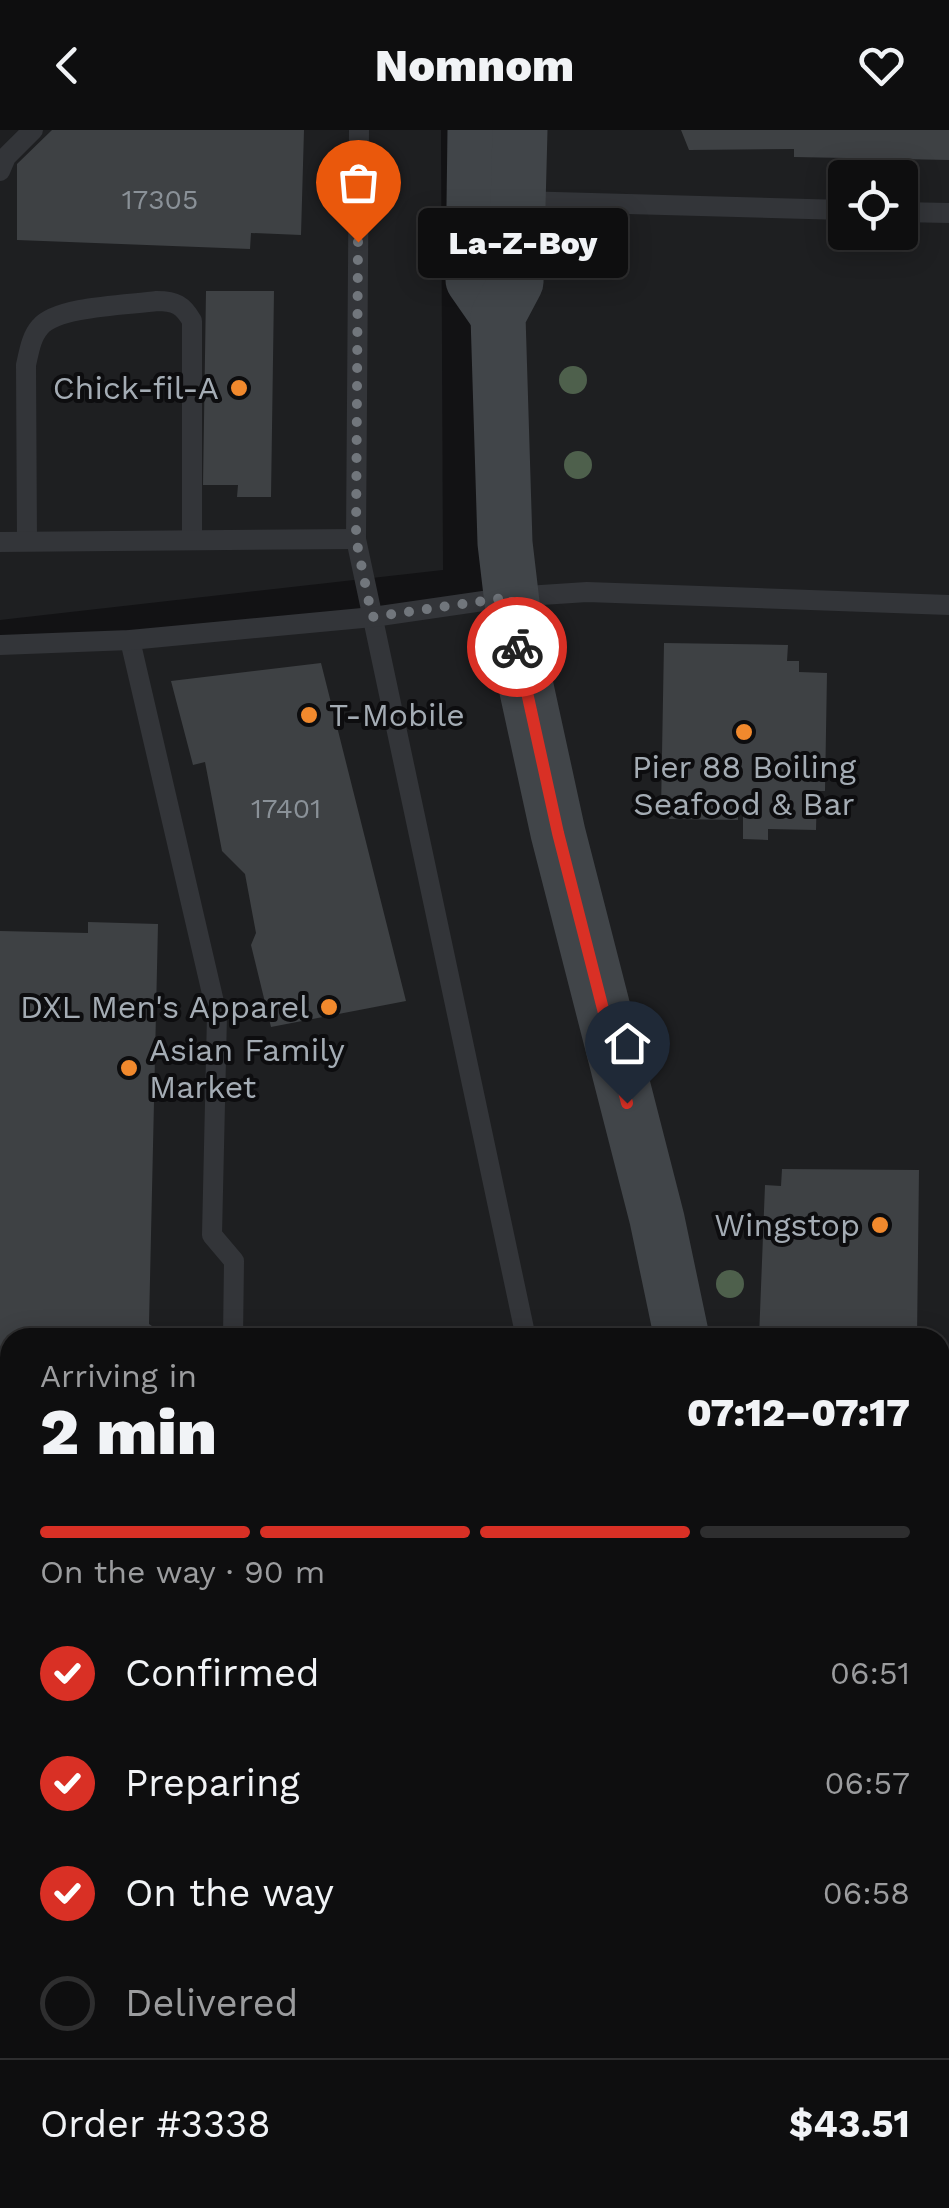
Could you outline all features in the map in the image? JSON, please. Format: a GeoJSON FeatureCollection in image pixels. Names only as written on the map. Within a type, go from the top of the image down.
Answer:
{"type":"FeatureCollection","features":[{"type":"Feature","properties":{"kind":"main road"},"geometry":{"type":"LineString","coordinates":[[475,130],[473,280],[498,316]]}},
{"type":"Feature","properties":{"kind":"main road"},"geometry":{"type":"LineString","coordinates":[[520,130],[516,282],[498,316],[506,543],[517,645],[558,833],[680,1328]]}},
{"type":"Feature","properties":{"kind":"lane"},"geometry":{"type":"LineString","coordinates":[[0,171],[6,158],[33,130]]}},
{"type":"Feature","properties":{"kind":"lane"},"geometry":{"type":"LineString","coordinates":[[359,130],[356,539],[524,1328]]}},
{"type":"Feature","properties":{"kind":"lane"},"geometry":{"type":"LineString","coordinates":[[517,201],[828,210]]}},
{"type":"Feature","properties":{"kind":"lane"},"geometry":{"type":"LineString","coordinates":[[918,212],[949,213]]}},
{"type":"Feature","properties":{"kind":"lane"},"geometry":{"type":"LineString","coordinates":[[27,541],[26,365],[32,341],[41,325],[58,314],[157,301],[171,301],[184,308],[192,321],[192,540]]}},
{"type":"Feature","properties":{"kind":"lane"},"geometry":{"type":"LineString","coordinates":[[0,542],[356,539]]}},
{"type":"Feature","properties":{"kind":"lane"},"geometry":{"type":"LineString","coordinates":[[0,645],[130,640],[587,592],[949,605]]}},
{"type":"Feature","properties":{"kind":"lane"},"geometry":{"type":"LineString","coordinates":[[130,640],[218,1015],[212,1235],[234,1261],[233,1328]]}},
{"type":"Feature","properties":{"kind":"shaded area"},"geometry":{"type":"Polygon","coordinates":[[[0,130],[441,130],[443,570],[0,620],[0,130]]]}},
{"type":"Feature","properties":{"kind":"shaded area"},"geometry":{"type":"Polygon","coordinates":[[[515,130],[949,130],[949,1328],[0,1328],[0,645],[511,597],[515,130]]]}},
{"type":"Feature","properties":{"kind":"building"},"geometry":{"type":"Polygon","coordinates":[[[52,130],[304,130],[301,235],[251,233],[250,249],[17,240],[17,164],[52,130]]]}},
{"type":"Feature","properties":{"kind":"building"},"geometry":{"type":"Polygon","coordinates":[[[681,130],[949,130],[949,160],[794,157],[794,149],[689,150],[681,130]]]}},
{"type":"Feature","properties":{"kind":"building","name":"Chick-fil-A"},"geometry":{"type":"Polygon","coordinates":[[[206,291],[274,291],[271,497],[237,497],[238,485],[203,485],[206,291]]]}},
{"type":"Feature","properties":{"kind":"building","name":"Pier 88 Boiling Seafood & Bar"},"geometry":{"type":"Polygon","coordinates":[[[664,643],[788,645],[787,661],[799,661],[799,672],[827,673],[825,791],[817,791],[816,830],[768,829],[768,840],[743,839],[743,811],[738,811],[738,820],[669,819],[669,810],[661,810],[664,643]]]}},
{"type":"Feature","properties":{"kind":"building"},"geometry":{"type":"Polygon","coordinates":[[[321,663],[406,1001],[271,1027],[251,945],[256,933],[245,874],[222,851],[205,762],[193,765],[171,681],[321,663]]]}},
{"type":"Feature","properties":{"kind":"building"},"geometry":{"type":"Polygon","coordinates":[[[88,922],[158,924],[149,1324],[155,1328],[0,1328],[0,931],[88,933],[88,922]]]}},
{"type":"Feature","properties":{"kind":"building"},"geometry":{"type":"Polygon","coordinates":[[[782,1169],[919,1170],[917,1328],[759,1328],[765,1185],[781,1186],[782,1169]]]}},
{"type":"Feature","properties":{"kind":"way so far"},"geometry":{"type":"LineString","coordinates":[[358,242],[356,539],[372,617],[511,597],[517,647]]}},
{"type":"Feature","properties":{"kind":"place","name":"La-Z-Boy"},"geometry":{"type":"Point","coordinates":[358,242]}},
{"type":"Feature","properties":{"kind":"place","name":"Chick-fil-A"},"geometry":{"type":"Point","coordinates":[239,388]}},
{"type":"Feature","properties":{"kind":"place","name":"T-Mobile"},"geometry":{"type":"Point","coordinates":[309,715]}},
{"type":"Feature","properties":{"kind":"place","name":"Pier 88 Boiling Seafood & Bar"},"geometry":{"type":"Point","coordinates":[744,732]}},
{"type":"Feature","properties":{"kind":"place","name":"DXL Men's Apparel"},"geometry":{"type":"Point","coordinates":[329,1007]}},
{"type":"Feature","properties":{"kind":"place","name":"Asian Family Market"},"geometry":{"type":"Point","coordinates":[129,1068]}},
{"type":"Feature","properties":{"kind":"place","name":"Wingstop"},"geometry":{"type":"Point","coordinates":[880,1225]}},
{"type":"Feature","properties":{"kind":"route"},"geometry":{"type":"LineString","coordinates":[[517,647],[558,833],[627,1103]]}}]}
